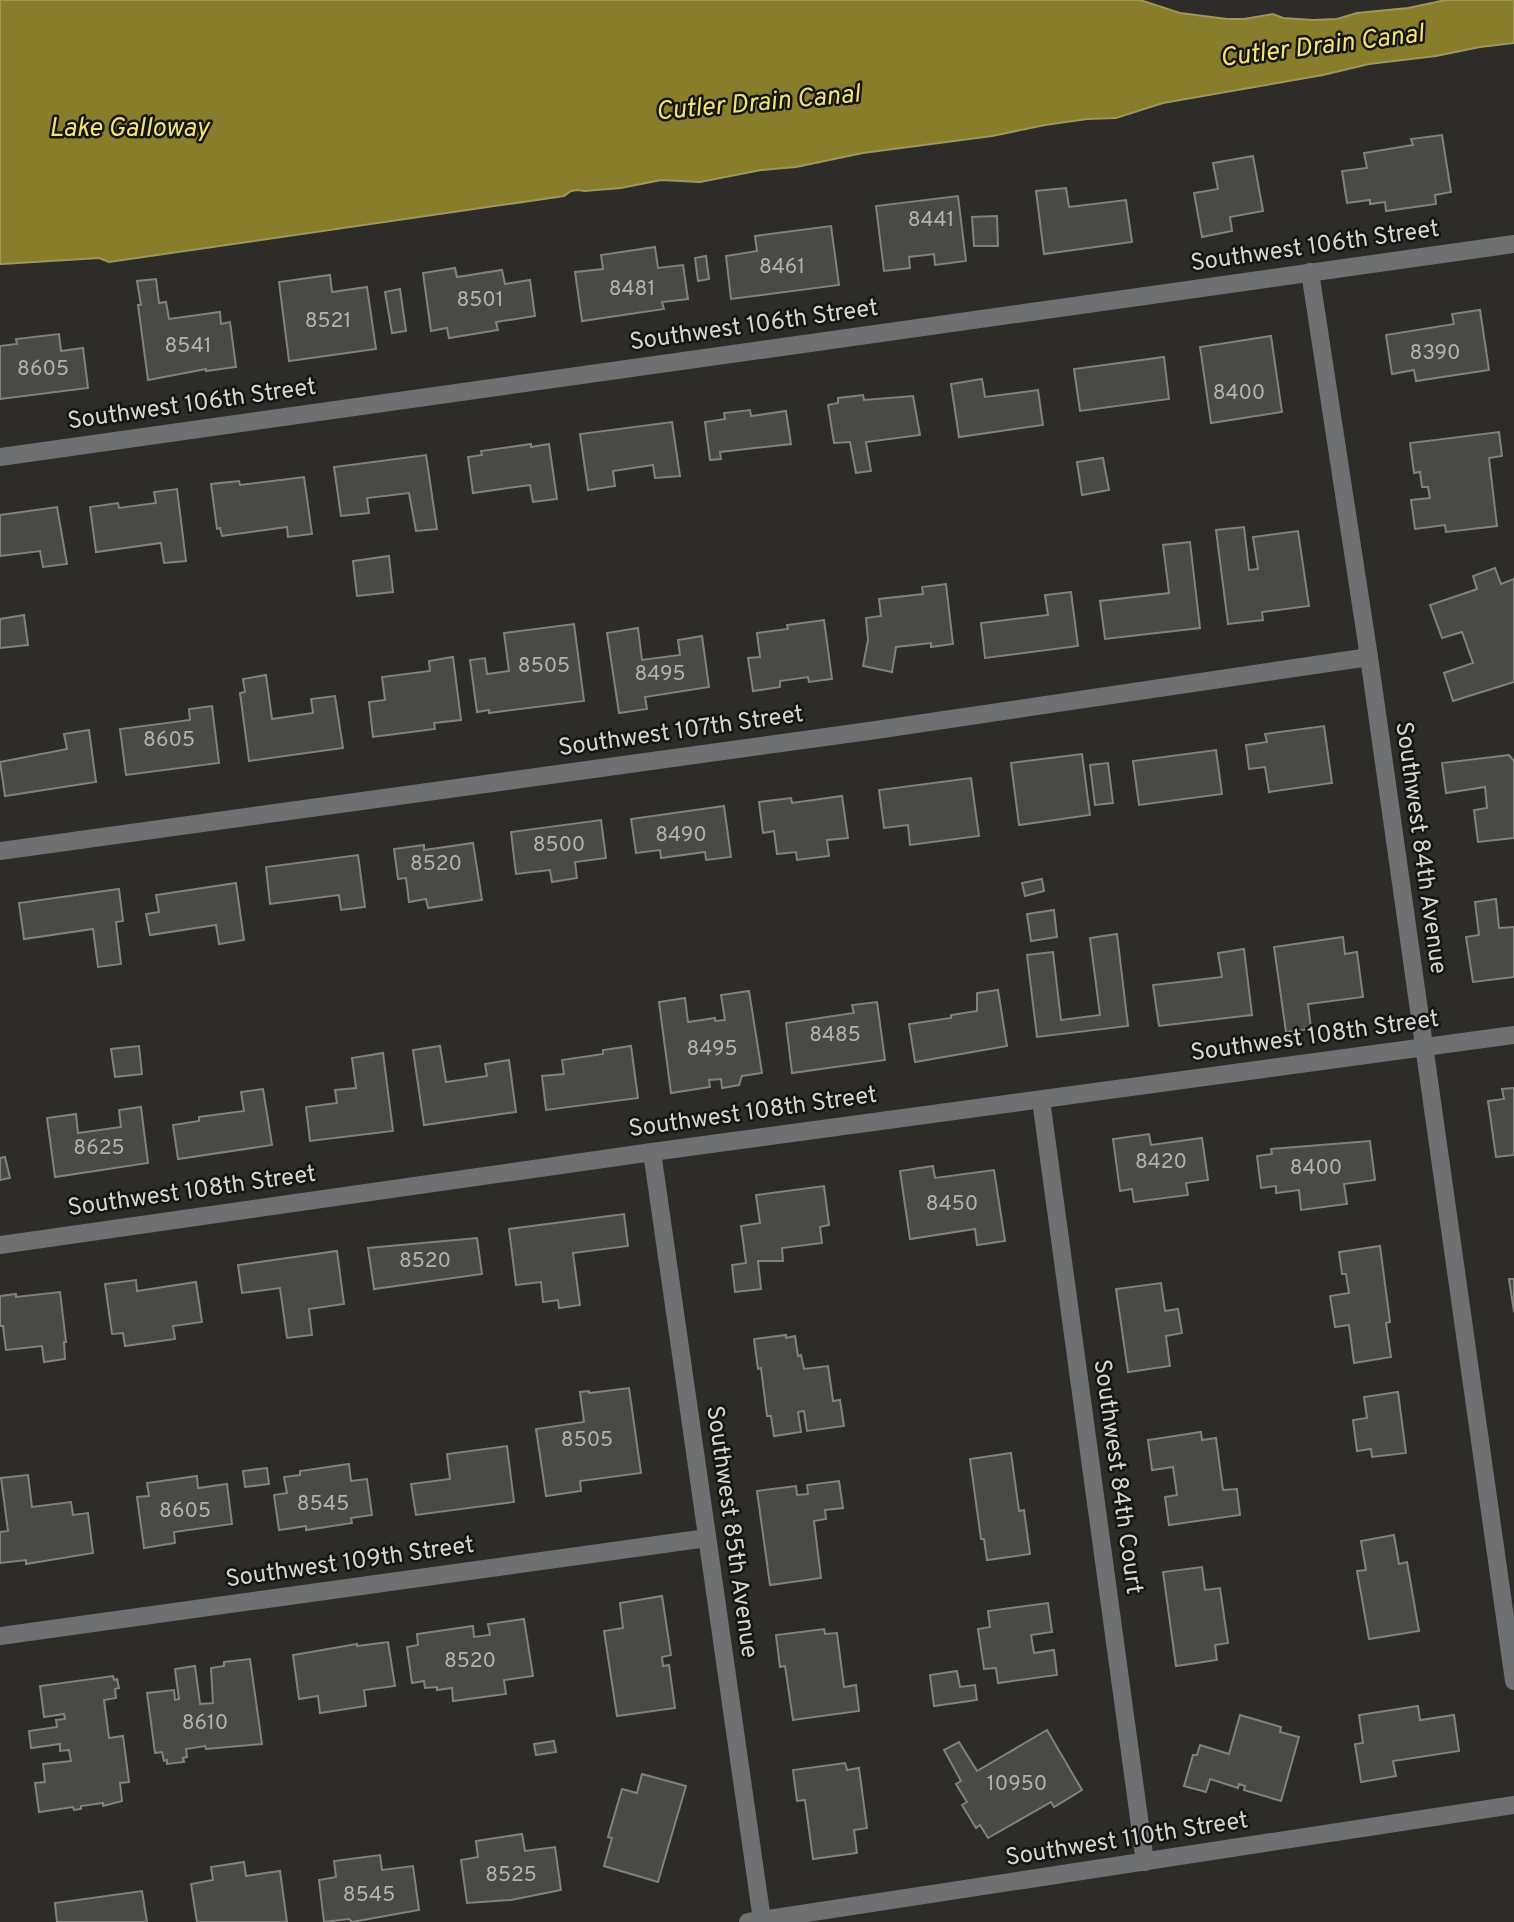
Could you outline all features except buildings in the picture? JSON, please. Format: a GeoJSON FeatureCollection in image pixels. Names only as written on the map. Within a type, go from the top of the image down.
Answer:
{"type":"FeatureCollection","features":[{"type":"Feature","properties":{"kind":"street","name":"Southwest 106th Street"},"geometry":{"type":"LineString","coordinates":[[0,457],[1514,244]]}},
{"type":"Feature","properties":{"kind":"street","name":"Southwest 84th Avenue"},"geometry":{"type":"LineString","coordinates":[[1310,272],[1369,657],[1514,1681]]}},
{"type":"Feature","properties":{"kind":"street","name":"Southwest 107th Street"},"geometry":{"type":"LineString","coordinates":[[0,851],[876,730],[1369,657]]}},
{"type":"Feature","properties":{"kind":"street","name":"Southwest 108th Street"},"geometry":{"type":"LineString","coordinates":[[0,1245],[652,1152],[1514,1035]]}},
{"type":"Feature","properties":{"kind":"street","name":"Southwest 84th Court"},"geometry":{"type":"LineString","coordinates":[[1041,1100],[1145,1861]]}},
{"type":"Feature","properties":{"kind":"street","name":"Southwest 85th Avenue"},"geometry":{"type":"LineString","coordinates":[[652,1152],[707,1538],[755,1921]]}},
{"type":"Feature","properties":{"kind":"street","name":"Southwest 109th Street"},"geometry":{"type":"LineString","coordinates":[[0,1636],[707,1538]]}},
{"type":"Feature","properties":{"kind":"street","name":"Southwest 110th Street"},"geometry":{"type":"LineString","coordinates":[[755,1921],[1514,1805]]}},
{"type":"Feature","properties":{"kind":"water","name":"Lake Galloway"},"geometry":{"type":"Polygon","coordinates":[[[0,0],[1140,0],[1180,13],[1227,19],[1273,14],[1283,18],[1313,20],[1337,19],[1357,13],[1408,8],[1446,0],[1514,0],[1514,43],[1369,64],[1323,75],[1163,103],[1116,118],[1087,119],[992,136],[863,153],[700,182],[661,180],[621,188],[577,190],[564,196],[109,262],[99,258],[0,264],[0,0]]]}},
{"type":"Feature","properties":{"kind":"water label","name":"Cutler Drain Canal"},"geometry":{"type":"Point","coordinates":[1322,47]}},
{"type":"Feature","properties":{"kind":"water label","name":"Cutler Drain Canal"},"geometry":{"type":"Point","coordinates":[758,104]}}]}
